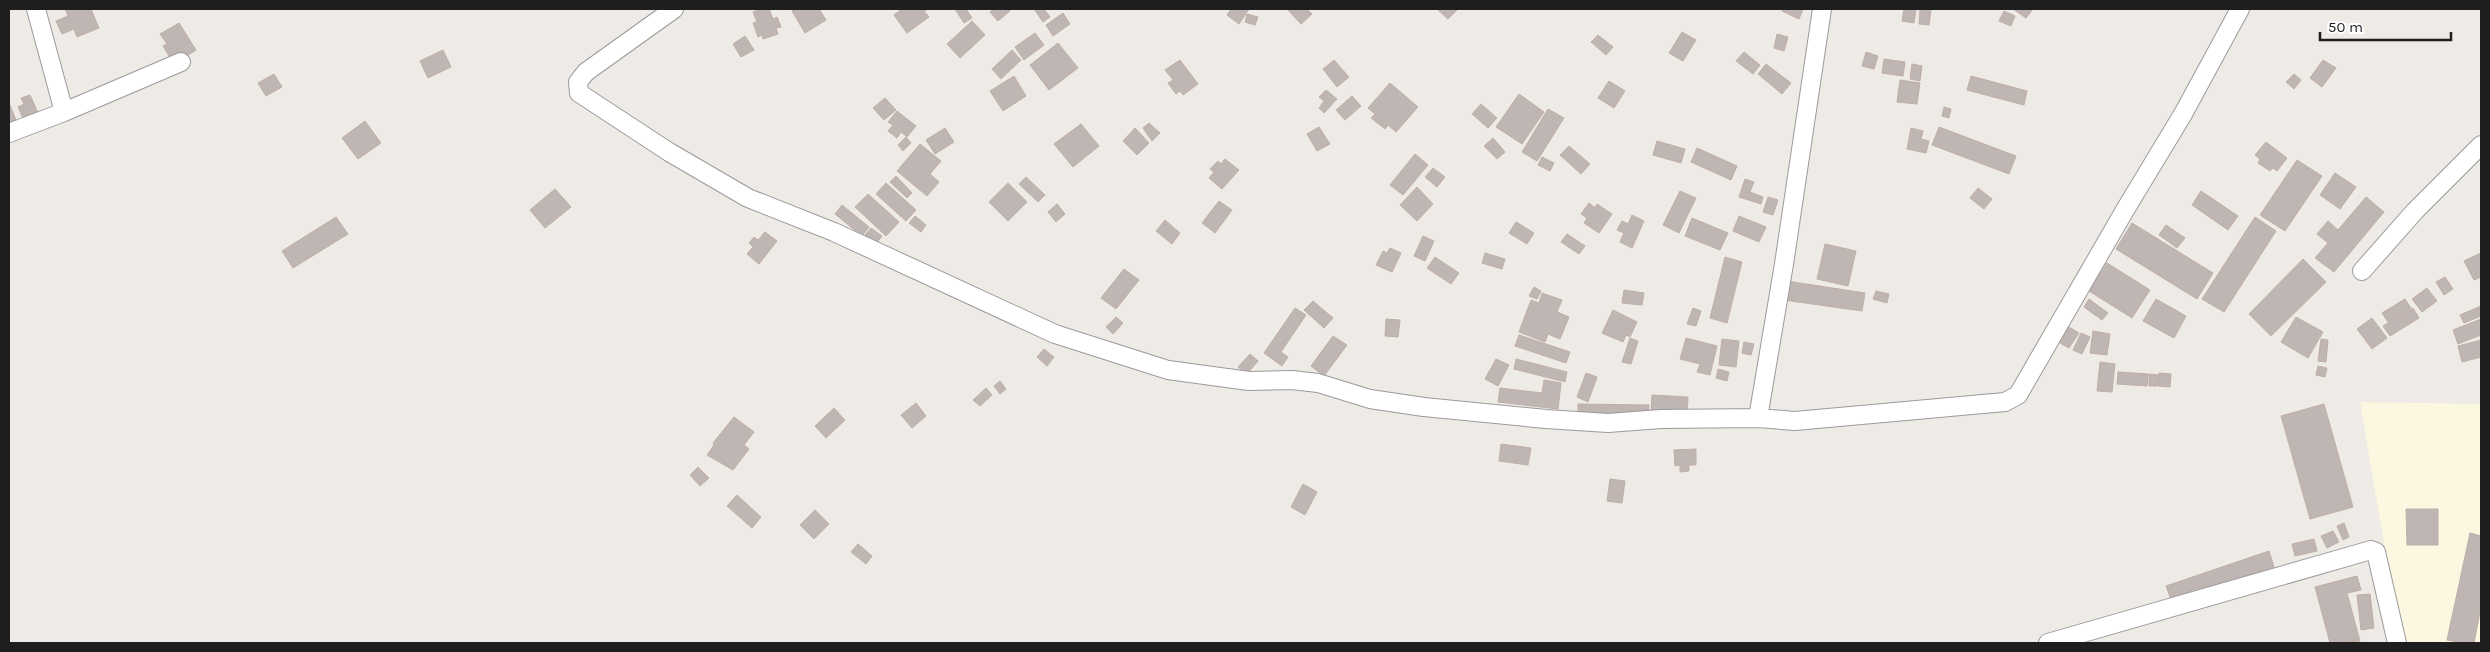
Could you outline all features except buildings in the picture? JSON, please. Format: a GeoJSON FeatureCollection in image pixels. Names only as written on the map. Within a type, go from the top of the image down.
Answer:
{"type":"FeatureCollection","features":[{"type":"Feature","properties":{"kind":"street"},"geometry":{"type":"LineString","coordinates":[[36,9],[64,112]]}},
{"type":"Feature","properties":{"kind":"street"},"geometry":{"type":"LineString","coordinates":[[674,9],[586,72],[578,82],[579,93],[669,152],[748,198],[834,232],[1055,334],[1168,370],[1249,381],[1292,380],[1318,383],[1370,400],[1424,407],[1608,423],[1661,419],[1758,418],[1795,421],[2005,402],[2013,399],[2023,389],[2125,210],[2183,114],[2240,9]]}},
{"type":"Feature","properties":{"kind":"street"},"geometry":{"type":"LineString","coordinates":[[1758,418],[1784,264],[1822,9]]}},
{"type":"Feature","properties":{"kind":"street"},"geometry":{"type":"LineString","coordinates":[[9,133],[64,112],[181,62]]}},
{"type":"Feature","properties":{"kind":"street"},"geometry":{"type":"LineString","coordinates":[[2362,271],[2415,211],[2481,145]]}},
{"type":"Feature","properties":{"kind":"street"},"geometry":{"type":"LineString","coordinates":[[2048,643],[2371,550],[2376,552],[2397,643]]}},
{"type":"Feature","properties":{"kind":"shaded area"},"geometry":{"type":"Polygon","coordinates":[[[2360,402],[2481,404],[2481,642],[2401,643],[2360,402]]]}}]}
